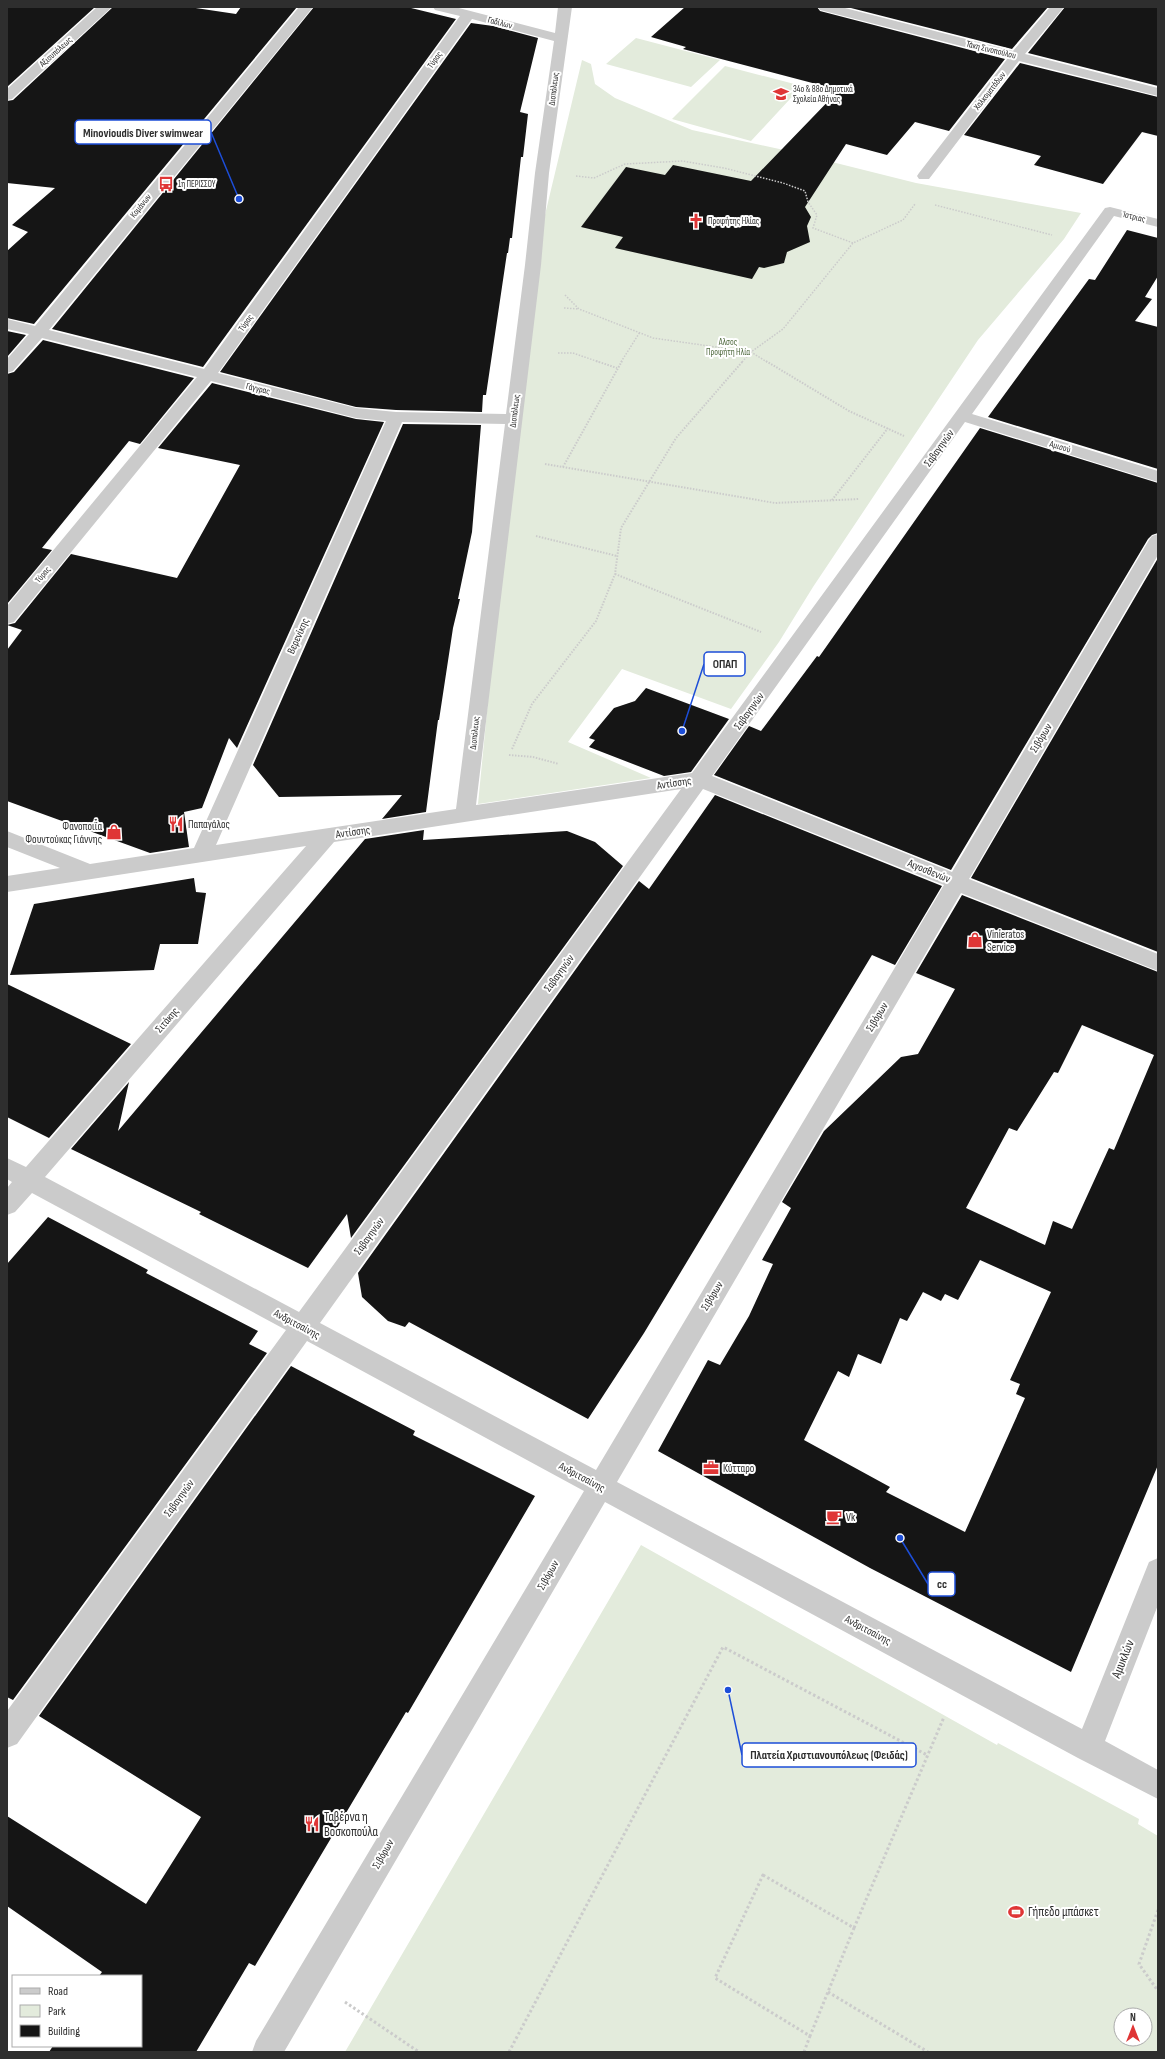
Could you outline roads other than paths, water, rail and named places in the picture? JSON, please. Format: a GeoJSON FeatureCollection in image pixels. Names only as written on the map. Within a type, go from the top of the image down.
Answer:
{"type":"FeatureCollection","features":[{"type":"Feature","properties":{"kind":"street","name":"Αξιουπόλεως"},"geometry":{"type":"LineString","coordinates":[[7,96],[105,7]]}},
{"type":"Feature","properties":{"kind":"street","name":"Κομάνων"},"geometry":{"type":"LineString","coordinates":[[7,368],[39,332],[306,7]]}},
{"type":"Feature","properties":{"kind":"street","name":"Γαδίλων"},"geometry":{"type":"LineString","coordinates":[[440,7],[561,39]]}},
{"type":"Feature","properties":{"kind":"street","name":"Διοπόλεως"},"geometry":{"type":"LineString","coordinates":[[465,815],[533,265],[542,173],[565,7]]}},
{"type":"Feature","properties":{"kind":"street","name":"Τάκη Σινοπούλου"},"geometry":{"type":"LineString","coordinates":[[825,7],[1158,92]]}},
{"type":"Feature","properties":{"kind":"street","name":"Χαλκοματάδων"},"geometry":{"type":"LineString","coordinates":[[924,176],[1016,56],[1057,7]]}},
{"type":"Feature","properties":{"kind":"street","name":"Τύρας"},"geometry":{"type":"LineString","coordinates":[[7,618],[207,376],[468,15]]}},
{"type":"Feature","properties":{"kind":"street","name":"Ίστριας"},"geometry":{"type":"LineString","coordinates":[[1107,215],[1158,223]]}},
{"type":"Feature","properties":{"kind":"street","name":"Σαβαγηνών"},"geometry":{"type":"LineString","coordinates":[[7,1734],[1107,215]]}},
{"type":"Feature","properties":{"kind":"street","name":"Γάγγρας"},"geometry":{"type":"LineString","coordinates":[[7,324],[356,413],[396,417],[514,419]]}},
{"type":"Feature","properties":{"kind":"street","name":"Αμισού"},"geometry":{"type":"LineString","coordinates":[[962,416],[1158,478]]}},
{"type":"Feature","properties":{"kind":"street","name":"Βερενίκης"},"geometry":{"type":"LineString","coordinates":[[201,855],[396,417]]}},
{"type":"Feature","properties":{"kind":"street","name":"Σιβόρων"},"geometry":{"type":"LineString","coordinates":[[267,2052],[1158,540]]}},
{"type":"Feature","properties":{"kind":"street","name":"Αντίσσης"},"geometry":{"type":"LineString","coordinates":[[7,884],[699,779]]}},
{"type":"Feature","properties":{"kind":"street","name":"Αιγοσθενών"},"geometry":{"type":"LineString","coordinates":[[699,779],[1158,963]]}},
{"type":"Feature","properties":{"kind":"street","name":"Σιτάκης"},"geometry":{"type":"LineString","coordinates":[[7,1204],[327,836]]}},
{"type":"Feature","properties":{"kind":"street"},"geometry":{"type":"LineString","coordinates":[[10,843],[89,871]]}},
{"type":"Feature","properties":{"kind":"street","name":"Ανδριτσαίνης"},"geometry":{"type":"LineString","coordinates":[[7,1168],[1158,1785]]}},
{"type":"Feature","properties":{"kind":"street","name":"Αμυκλών"},"geometry":{"type":"LineString","coordinates":[[1088,1748],[1158,1571]]}},
{"type":"Feature","properties":{"kind":"place","name":"34ο & 88ο Δημοτικά Σχολεία Αθήνας"},"geometry":{"type":"Point","coordinates":[781,94]}},
{"type":"Feature","properties":{"kind":"place","name":"1η ΠΕΡΙΣΣΟΥ"},"geometry":{"type":"Point","coordinates":[166,184]}},
{"type":"Feature","properties":{"kind":"place","name":"Minovioudis Diver swimwear"},"geometry":{"type":"Point","coordinates":[239,199]}},
{"type":"Feature","properties":{"kind":"place","name":"Προφήτης Ηλίας"},"geometry":{"type":"Point","coordinates":[696,221]}},
{"type":"Feature","properties":{"kind":"place","name":"ΟΠΑΠ"},"geometry":{"type":"Point","coordinates":[682,731]}},
{"type":"Feature","properties":{"kind":"place","name":"Παπαγάλος"},"geometry":{"type":"Point","coordinates":[176,824]}},
{"type":"Feature","properties":{"kind":"place","name":"Φανοποιΐα Φουντούκας Γιάννης"},"geometry":{"type":"Point","coordinates":[114,832]}},
{"type":"Feature","properties":{"kind":"place","name":"Vinieratos Service"},"geometry":{"type":"Point","coordinates":[975,940]}},
{"type":"Feature","properties":{"kind":"place","name":"Κύτταρο"},"geometry":{"type":"Point","coordinates":[711,1468]}},
{"type":"Feature","properties":{"kind":"place","name":"Vk"},"geometry":{"type":"Point","coordinates":[834,1517]}},
{"type":"Feature","properties":{"kind":"place","name":"cc"},"geometry":{"type":"Point","coordinates":[900,1538]}},
{"type":"Feature","properties":{"kind":"place","name":"Πλατεία Χριστιανουπόλεως (Φειδάς)"},"geometry":{"type":"Point","coordinates":[728,1690]}},
{"type":"Feature","properties":{"kind":"place","name":"Ταβέρνα η Βοσκοπούλα"},"geometry":{"type":"Point","coordinates":[312,1824]}},
{"type":"Feature","properties":{"kind":"place","name":"Γήπεδο μπάσκετ"},"geometry":{"type":"Point","coordinates":[1016,1912]}},
{"type":"Feature","properties":{"kind":"park label","name":"Αλσος Προφήτη Ηλία"},"geometry":{"type":"Point","coordinates":[728,348]}}]}
